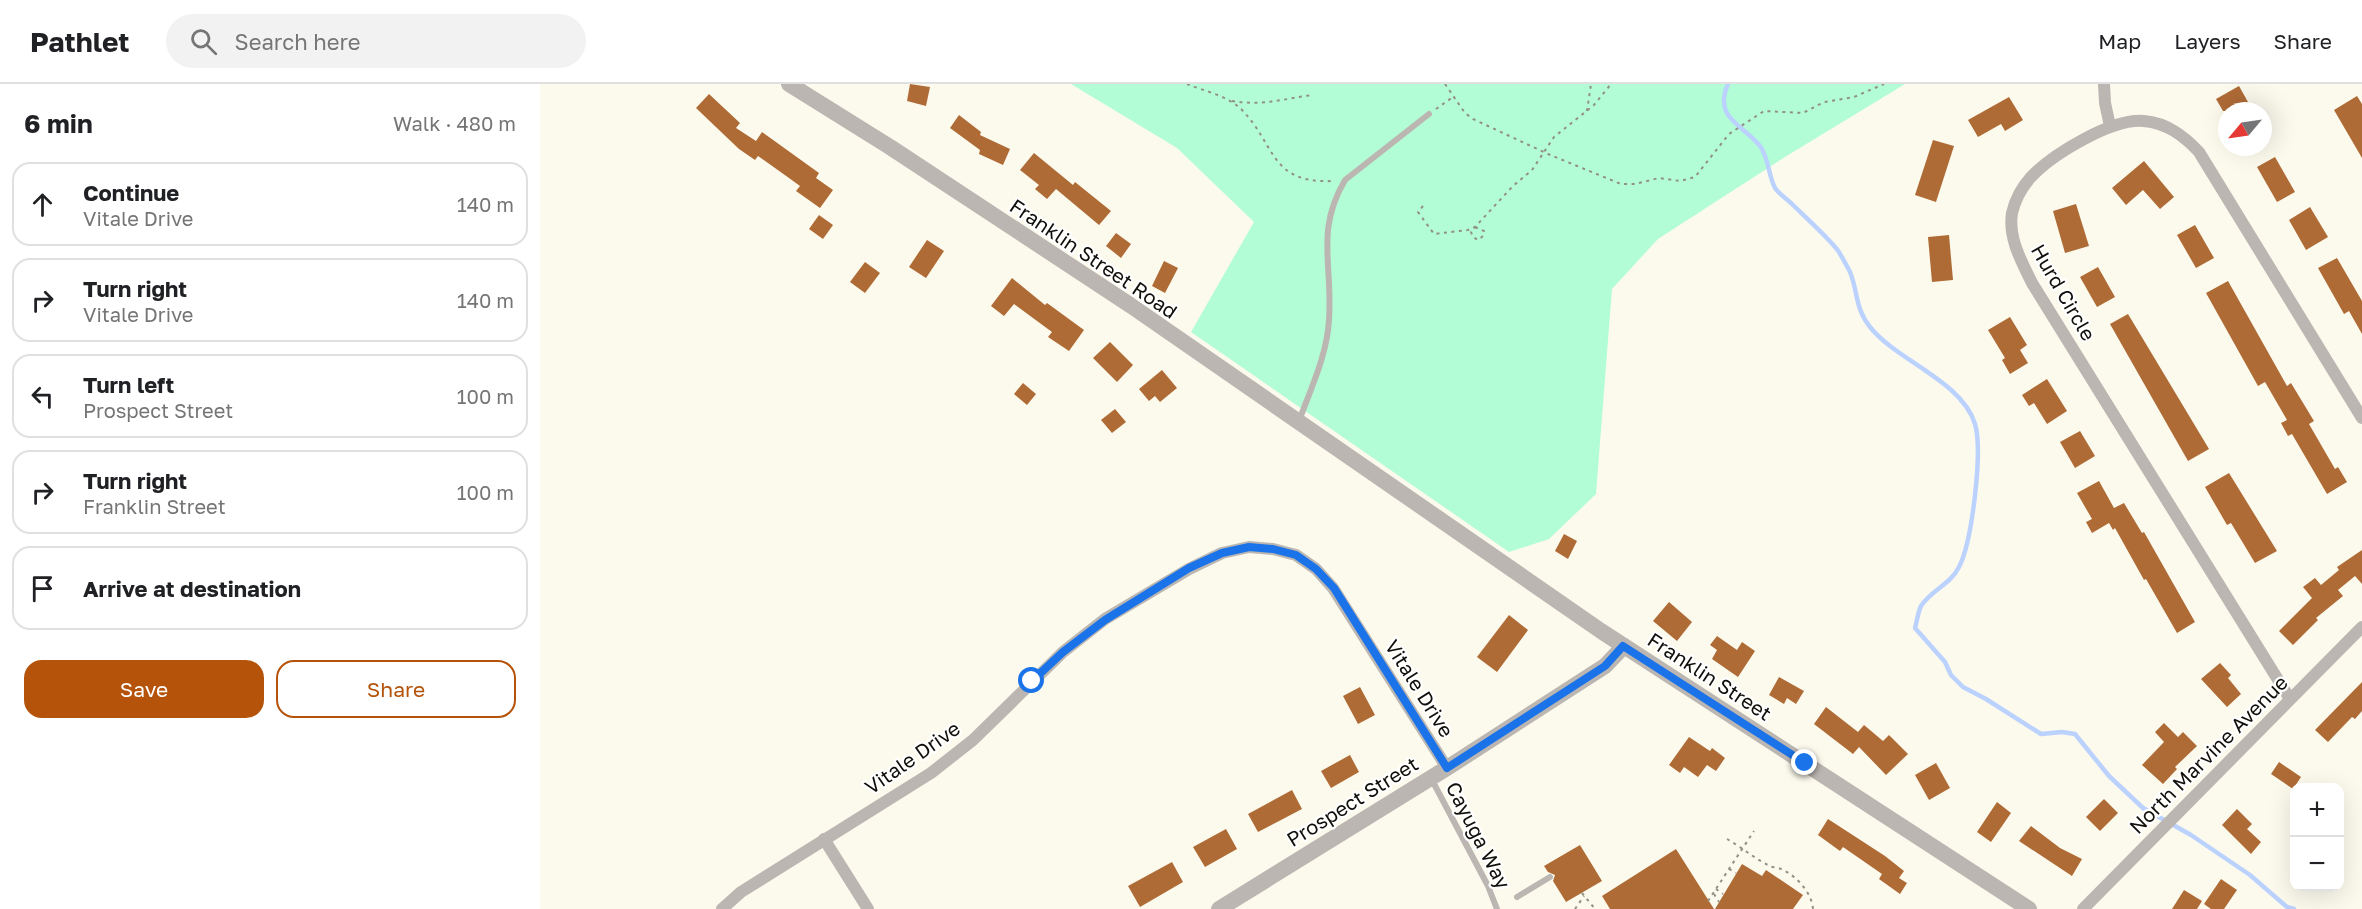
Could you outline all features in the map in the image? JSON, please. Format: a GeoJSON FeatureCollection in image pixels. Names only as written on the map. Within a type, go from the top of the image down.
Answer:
{"type":"FeatureCollection","features":[{"type":"Feature","properties":{"kind":"street","name":"Franklin Street Road"},"geometry":{"type":"LineString","coordinates":[[789,84],[890,147],[1130,305],[1372,473]]}},
{"type":"Feature","properties":{"kind":"street"},"geometry":{"type":"LineString","coordinates":[[2104,84],[2110,126]]}},
{"type":"Feature","properties":{"kind":"street","name":"Hurd Circle"},"geometry":{"type":"LineString","coordinates":[[2290,699],[2032,283],[2018,254],[2012,222],[2015,205],[2024,186],[2037,171],[2110,126],[2132,120],[2162,124],[2188,140],[2199,152],[2362,418]]}},
{"type":"Feature","properties":{"kind":"street","name":"Franklin Street"},"geometry":{"type":"LineString","coordinates":[[1372,473],[1623,646],[2029,909]]}},
{"type":"Feature","properties":{"kind":"street","name":"Vitale Drive"},"geometry":{"type":"LineString","coordinates":[[722,909],[741,892],[931,773],[973,740],[1063,652],[1105,620],[1189,568],[1222,553],[1249,547],[1273,549],[1296,555],[1316,569],[1334,588],[1447,768]]}},
{"type":"Feature","properties":{"kind":"street","name":"North Marvine Avenue"},"geometry":{"type":"LineString","coordinates":[[2083,909],[2362,627]]}},
{"type":"Feature","properties":{"kind":"street","name":"Prospect Street"},"geometry":{"type":"LineString","coordinates":[[1219,909],[1447,768],[1605,666],[1623,646]]}},
{"type":"Feature","properties":{"kind":"street"},"geometry":{"type":"LineString","coordinates":[[824,839],[868,909]]}},
{"type":"Feature","properties":{"kind":"lane"},"geometry":{"type":"LineString","coordinates":[[1299,422],[1325,346],[1329,320],[1328,222],[1337,194],[1345,180],[1429,114]]}},
{"type":"Feature","properties":{"kind":"lane","name":"Cayuga Way"},"geometry":{"type":"LineString","coordinates":[[1430,777],[1488,886],[1497,909]]}},
{"type":"Feature","properties":{"kind":"lane"},"geometry":{"type":"LineString","coordinates":[[1517,897],[1550,877]]}},
{"type":"Feature","properties":{"kind":"path"},"geometry":{"type":"LineString","coordinates":[[1187,84],[1246,104],[1272,103],[1312,95]]}},
{"type":"Feature","properties":{"kind":"path"},"geometry":{"type":"LineString","coordinates":[[1445,84],[1465,113],[1473,119],[1621,184],[1635,184],[1659,178],[1680,181],[1695,177],[1728,134],[1764,111],[1803,113],[1824,102],[1861,95],[1884,84]]}},
{"type":"Feature","properties":{"kind":"path"},"geometry":{"type":"LineString","coordinates":[[1587,111],[1591,84]]}},
{"type":"Feature","properties":{"kind":"path"},"geometry":{"type":"LineString","coordinates":[[1423,206],[1418,212],[1434,234],[1475,227],[1484,231],[1478,240],[1471,232],[1475,227],[1512,186],[1524,179],[1532,170],[1554,138],[1587,111],[1611,84]]}},
{"type":"Feature","properties":{"kind":"path"},"geometry":{"type":"LineString","coordinates":[[1429,114],[1454,97]]}},
{"type":"Feature","properties":{"kind":"path"},"geometry":{"type":"LineString","coordinates":[[1229,100],[1241,109],[1286,170],[1307,179],[1345,180]]}},
{"type":"Feature","properties":{"kind":"path"},"geometry":{"type":"LineString","coordinates":[[1708,901],[1754,831]]}},
{"type":"Feature","properties":{"kind":"path"},"geometry":{"type":"LineString","coordinates":[[1727,839],[1770,867],[1779,868],[1791,875],[1805,890],[1813,909]]}},
{"type":"Feature","properties":{"kind":"path"},"geometry":{"type":"LineString","coordinates":[[1729,869],[1736,873]]}},
{"type":"Feature","properties":{"kind":"path"},"geometry":{"type":"LineString","coordinates":[[1715,891],[1724,894]]}},
{"type":"Feature","properties":{"kind":"path"},"geometry":{"type":"LineString","coordinates":[[1715,891],[1719,902]]}},
{"type":"Feature","properties":{"kind":"path"},"geometry":{"type":"LineString","coordinates":[[1575,909],[1583,894],[1594,909]]}},
{"type":"Feature","properties":{"kind":"green space"},"geometry":{"type":"Polygon","coordinates":[[[1071,84],[1905,84],[1785,157],[1658,239],[1612,289],[1596,494],[1549,539],[1509,552],[1191,332],[1254,222],[1177,148],[1071,84]]]}},
{"type":"Feature","properties":{"kind":"building"},"geometry":{"type":"Polygon","coordinates":[[[910,84],[930,87],[926,106],[907,101],[910,84]]]}},
{"type":"Feature","properties":{"kind":"building"},"geometry":{"type":"Polygon","coordinates":[[[2239,86],[2248,102],[2218,102],[2216,99],[2239,86]]]}},
{"type":"Feature","properties":{"kind":"building"},"geometry":{"type":"Polygon","coordinates":[[[709,94],[740,123],[736,128],[756,141],[762,132],[819,173],[816,178],[833,190],[820,208],[796,191],[800,186],[758,156],[755,160],[739,149],[696,108],[709,94]]]}},
{"type":"Feature","properties":{"kind":"building"},"geometry":{"type":"Polygon","coordinates":[[[2357,96],[2362,104],[2362,158],[2334,110],[2357,96]]]}},
{"type":"Feature","properties":{"kind":"building"},"geometry":{"type":"Polygon","coordinates":[[[2009,97],[2023,120],[2005,131],[2001,124],[1978,137],[1968,120],[2009,97]]]}},
{"type":"Feature","properties":{"kind":"building"},"geometry":{"type":"Polygon","coordinates":[[[959,115],[981,132],[980,135],[1010,149],[1003,165],[979,154],[980,150],[950,128],[959,115]]]}},
{"type":"Feature","properties":{"kind":"building"},"geometry":{"type":"Polygon","coordinates":[[[1933,140],[1954,146],[1936,202],[1915,195],[1933,140]]]}},
{"type":"Feature","properties":{"kind":"building"},"geometry":{"type":"Polygon","coordinates":[[[1034,153],[1073,185],[1075,182],[1111,211],[1099,225],[1056,189],[1047,199],[1035,189],[1039,185],[1020,170],[1034,153]]]}},
{"type":"Feature","properties":{"kind":"building"},"geometry":{"type":"Polygon","coordinates":[[[2275,157],[2295,192],[2277,202],[2257,167],[2275,157]]]}},
{"type":"Feature","properties":{"kind":"building"},"geometry":{"type":"Polygon","coordinates":[[[2144,161],[2174,197],[2160,209],[2143,190],[2126,205],[2112,188],[2144,161]]]}},
{"type":"Feature","properties":{"kind":"building"},"geometry":{"type":"Polygon","coordinates":[[[2076,204],[2089,246],[2065,253],[2053,211],[2076,204]]]}},
{"type":"Feature","properties":{"kind":"building"},"geometry":{"type":"Polygon","coordinates":[[[2310,207],[2328,237],[2306,250],[2289,220],[2310,207]]]}},
{"type":"Feature","properties":{"kind":"building"},"geometry":{"type":"Polygon","coordinates":[[[819,215],[833,225],[823,239],[809,229],[819,215]]]}},
{"type":"Feature","properties":{"kind":"building"},"geometry":{"type":"Polygon","coordinates":[[[2195,225],[2214,258],[2196,268],[2177,235],[2195,225]]]}},
{"type":"Feature","properties":{"kind":"building"},"geometry":{"type":"Polygon","coordinates":[[[1116,233],[1131,244],[1121,258],[1106,246],[1116,233]]]}},
{"type":"Feature","properties":{"kind":"building"},"geometry":{"type":"Polygon","coordinates":[[[1949,235],[1953,280],[1932,282],[1928,237],[1949,235]]]}},
{"type":"Feature","properties":{"kind":"building"},"geometry":{"type":"Polygon","coordinates":[[[927,240],[944,251],[926,278],[909,267],[927,240]]]}},
{"type":"Feature","properties":{"kind":"building"},"geometry":{"type":"Polygon","coordinates":[[[2337,258],[2362,301],[2362,334],[2349,311],[2344,314],[2318,268],[2337,258]]]}},
{"type":"Feature","properties":{"kind":"building"},"geometry":{"type":"Polygon","coordinates":[[[1164,261],[1178,268],[1165,293],[1152,286],[1164,261]]]}},
{"type":"Feature","properties":{"kind":"building"},"geometry":{"type":"Polygon","coordinates":[[[865,262],[880,273],[865,293],[850,282],[865,262]]]}},
{"type":"Feature","properties":{"kind":"building"},"geometry":{"type":"Polygon","coordinates":[[[2098,267],[2115,297],[2097,307],[2080,277],[2098,267]]]}},
{"type":"Feature","properties":{"kind":"building"},"geometry":{"type":"Polygon","coordinates":[[[1012,278],[1045,305],[1047,303],[1084,330],[1069,351],[1048,337],[1052,332],[1014,304],[1004,316],[991,306],[1012,278]]]}},
{"type":"Feature","properties":{"kind":"building"},"geometry":{"type":"Polygon","coordinates":[[[2228,281],[2287,386],[2291,383],[2314,421],[2309,424],[2335,469],[2338,467],[2347,482],[2327,494],[2292,434],[2288,436],[2281,423],[2287,420],[2265,382],[2258,386],[2206,293],[2228,281]]]}},
{"type":"Feature","properties":{"kind":"building"},"geometry":{"type":"Polygon","coordinates":[[[2128,314],[2209,449],[2188,461],[2110,324],[2128,314]]]}},
{"type":"Feature","properties":{"kind":"building"},"geometry":{"type":"Polygon","coordinates":[[[2010,317],[2027,345],[2020,350],[2028,363],[2010,374],[2002,360],[2005,358],[1988,330],[2010,317]]]}},
{"type":"Feature","properties":{"kind":"building"},"geometry":{"type":"Polygon","coordinates":[[[1110,342],[1133,365],[1117,382],[1093,358],[1110,342]]]}},
{"type":"Feature","properties":{"kind":"building"},"geometry":{"type":"Polygon","coordinates":[[[1162,370],[1177,388],[1160,402],[1155,396],[1149,401],[1139,389],[1162,370]]]}},
{"type":"Feature","properties":{"kind":"building"},"geometry":{"type":"Polygon","coordinates":[[[2047,379],[2067,411],[2047,424],[2034,403],[2029,406],[2022,395],[2047,379]]]}},
{"type":"Feature","properties":{"kind":"building"},"geometry":{"type":"Polygon","coordinates":[[[1023,383],[1036,394],[1027,405],[1014,394],[1023,383]]]}},
{"type":"Feature","properties":{"kind":"building"},"geometry":{"type":"Polygon","coordinates":[[[1115,409],[1126,422],[1112,433],[1101,420],[1115,409]]]}},
{"type":"Feature","properties":{"kind":"building"},"geometry":{"type":"Polygon","coordinates":[[[2080,431],[2095,456],[2075,468],[2060,442],[2080,431]]]}},
{"type":"Feature","properties":{"kind":"building"},"geometry":{"type":"Polygon","coordinates":[[[2229,473],[2277,551],[2255,563],[2231,523],[2227,525],[2205,487],[2229,473]]]}},
{"type":"Feature","properties":{"kind":"building"},"geometry":{"type":"Polygon","coordinates":[[[2099,481],[2114,508],[2124,503],[2142,533],[2144,532],[2195,622],[2177,633],[2115,528],[2113,530],[2109,523],[2092,533],[2086,522],[2092,519],[2077,493],[2099,481]]]}},
{"type":"Feature","properties":{"kind":"building"},"geometry":{"type":"Polygon","coordinates":[[[1564,534],[1577,541],[1568,559],[1555,551],[1564,534]]]}},
{"type":"Feature","properties":{"kind":"building"},"geometry":{"type":"Polygon","coordinates":[[[2362,550],[2362,584],[2355,576],[2338,590],[2343,596],[2316,618],[2318,620],[2293,645],[2279,631],[2312,598],[2303,587],[2315,578],[2321,585],[2339,570],[2337,567],[2362,550]]]}},
{"type":"Feature","properties":{"kind":"building"},"geometry":{"type":"Polygon","coordinates":[[[1669,602],[1692,622],[1677,641],[1653,621],[1669,602]]]}},
{"type":"Feature","properties":{"kind":"building"},"geometry":{"type":"Polygon","coordinates":[[[1509,615],[1528,630],[1497,672],[1477,657],[1509,615]]]}},
{"type":"Feature","properties":{"kind":"building"},"geometry":{"type":"Polygon","coordinates":[[[1717,636],[1737,650],[1742,642],[1755,651],[1738,677],[1712,659],[1717,650],[1710,645],[1717,636]]]}},
{"type":"Feature","properties":{"kind":"building"},"geometry":{"type":"Polygon","coordinates":[[[2220,663],[2231,675],[2228,678],[2241,694],[2227,707],[2201,679],[2220,663]]]}},
{"type":"Feature","properties":{"kind":"building"},"geometry":{"type":"Polygon","coordinates":[[[1779,677],[1804,691],[1796,704],[1787,698],[1784,704],[1769,695],[1779,677]]]}},
{"type":"Feature","properties":{"kind":"building"},"geometry":{"type":"Polygon","coordinates":[[[2362,682],[2362,711],[2355,719],[2352,717],[2328,742],[2315,730],[2362,682]]]}},
{"type":"Feature","properties":{"kind":"building"},"geometry":{"type":"Polygon","coordinates":[[[1360,687],[1375,715],[1358,724],[1343,696],[1360,687]]]}},
{"type":"Feature","properties":{"kind":"building"},"geometry":{"type":"Polygon","coordinates":[[[1826,707],[1858,732],[1864,725],[1883,741],[1889,735],[1908,754],[1886,775],[1859,747],[1853,754],[1814,724],[1826,707]]]}},
{"type":"Feature","properties":{"kind":"building"},"geometry":{"type":"Polygon","coordinates":[[[2164,723],[2178,737],[2183,732],[2197,746],[2175,767],[2177,769],[2163,784],[2142,765],[2164,742],[2155,732],[2164,723]]]}},
{"type":"Feature","properties":{"kind":"building"},"geometry":{"type":"Polygon","coordinates":[[[1689,737],[1710,751],[1712,748],[1725,758],[1716,771],[1707,765],[1698,777],[1684,767],[1680,773],[1669,765],[1689,737]]]}},
{"type":"Feature","properties":{"kind":"building"},"geometry":{"type":"Polygon","coordinates":[[[1350,755],[1359,772],[1331,788],[1321,771],[1350,755]]]}},
{"type":"Feature","properties":{"kind":"building"},"geometry":{"type":"Polygon","coordinates":[[[2279,762],[2301,777],[2297,783],[2290,783],[2290,787],[2271,774],[2279,762]]]}},
{"type":"Feature","properties":{"kind":"building"},"geometry":{"type":"Polygon","coordinates":[[[1936,763],[1950,788],[1929,800],[1915,775],[1936,763]]]}},
{"type":"Feature","properties":{"kind":"building"},"geometry":{"type":"Polygon","coordinates":[[[1292,790],[1302,809],[1258,832],[1248,814],[1292,790]]]}},
{"type":"Feature","properties":{"kind":"building"},"geometry":{"type":"Polygon","coordinates":[[[2104,799],[2118,813],[2100,831],[2086,817],[2104,799]]]}},
{"type":"Feature","properties":{"kind":"building"},"geometry":{"type":"Polygon","coordinates":[[[1997,802],[2011,813],[1991,842],[1977,832],[1997,802]]]}},
{"type":"Feature","properties":{"kind":"building"},"geometry":{"type":"Polygon","coordinates":[[[2237,809],[2252,824],[2247,829],[2261,842],[2251,854],[2222,825],[2237,809]]]}},
{"type":"Feature","properties":{"kind":"building"},"geometry":{"type":"Polygon","coordinates":[[[1828,819],[1904,871],[1899,878],[1907,883],[1900,894],[1879,879],[1882,874],[1843,847],[1840,851],[1818,835],[1828,819]]]}},
{"type":"Feature","properties":{"kind":"building"},"geometry":{"type":"Polygon","coordinates":[[[2031,826],[2060,848],[2082,859],[2072,876],[2019,841],[2031,826]]]}},
{"type":"Feature","properties":{"kind":"building"},"geometry":{"type":"Polygon","coordinates":[[[1226,829],[1237,849],[1205,867],[1193,847],[1226,829]]]}},
{"type":"Feature","properties":{"kind":"building"},"geometry":{"type":"Polygon","coordinates":[[[1580,845],[1602,881],[1566,902],[1553,881],[1555,875],[1548,872],[1544,866],[1580,845]]]}},
{"type":"Feature","properties":{"kind":"building"},"geometry":{"type":"Polygon","coordinates":[[[1676,849],[1714,909],[1610,909],[1602,896],[1676,849]]]}},
{"type":"Feature","properties":{"kind":"building"},"geometry":{"type":"Polygon","coordinates":[[[1172,862],[1183,882],[1140,907],[1128,886],[1172,862]]]}},
{"type":"Feature","properties":{"kind":"building"},"geometry":{"type":"Polygon","coordinates":[[[1742,864],[1762,876],[1766,870],[1803,895],[1793,909],[1715,909],[1742,864]]]}},
{"type":"Feature","properties":{"kind":"building"},"geometry":{"type":"Polygon","coordinates":[[[2221,879],[2237,890],[2224,909],[2211,909],[2204,904],[2221,879]]]}},
{"type":"Feature","properties":{"kind":"building"},"geometry":{"type":"Polygon","coordinates":[[[2184,890],[2202,901],[2197,909],[2172,909],[2184,890]]]}},
{"type":"Feature","properties":{"kind":"waterway"},"geometry":{"type":"LineString","coordinates":[[1728,84],[1724,96],[1727,113],[1760,146],[1777,190],[1824,234],[1839,252],[1853,279],[1859,307],[1870,327],[1896,350],[1957,395],[1968,409],[1975,424],[1978,454],[1977,475],[1972,518],[1964,555],[1955,573],[1925,600],[1918,614],[1915,628],[1945,662],[1951,675],[1963,687],[2041,734],[2062,732],[2075,734],[2109,776],[2143,808],[2191,835],[2250,875],[2287,907],[2294,909]]}},
{"type":"Feature","properties":{"kind":"route"},"geometry":{"type":"LineString","coordinates":[[1032,681],[1063,652],[1105,620],[1189,568],[1222,553],[1249,547],[1273,549],[1296,555],[1316,569],[1334,588],[1447,768],[1605,666],[1623,646],[1805,763]]}}]}
